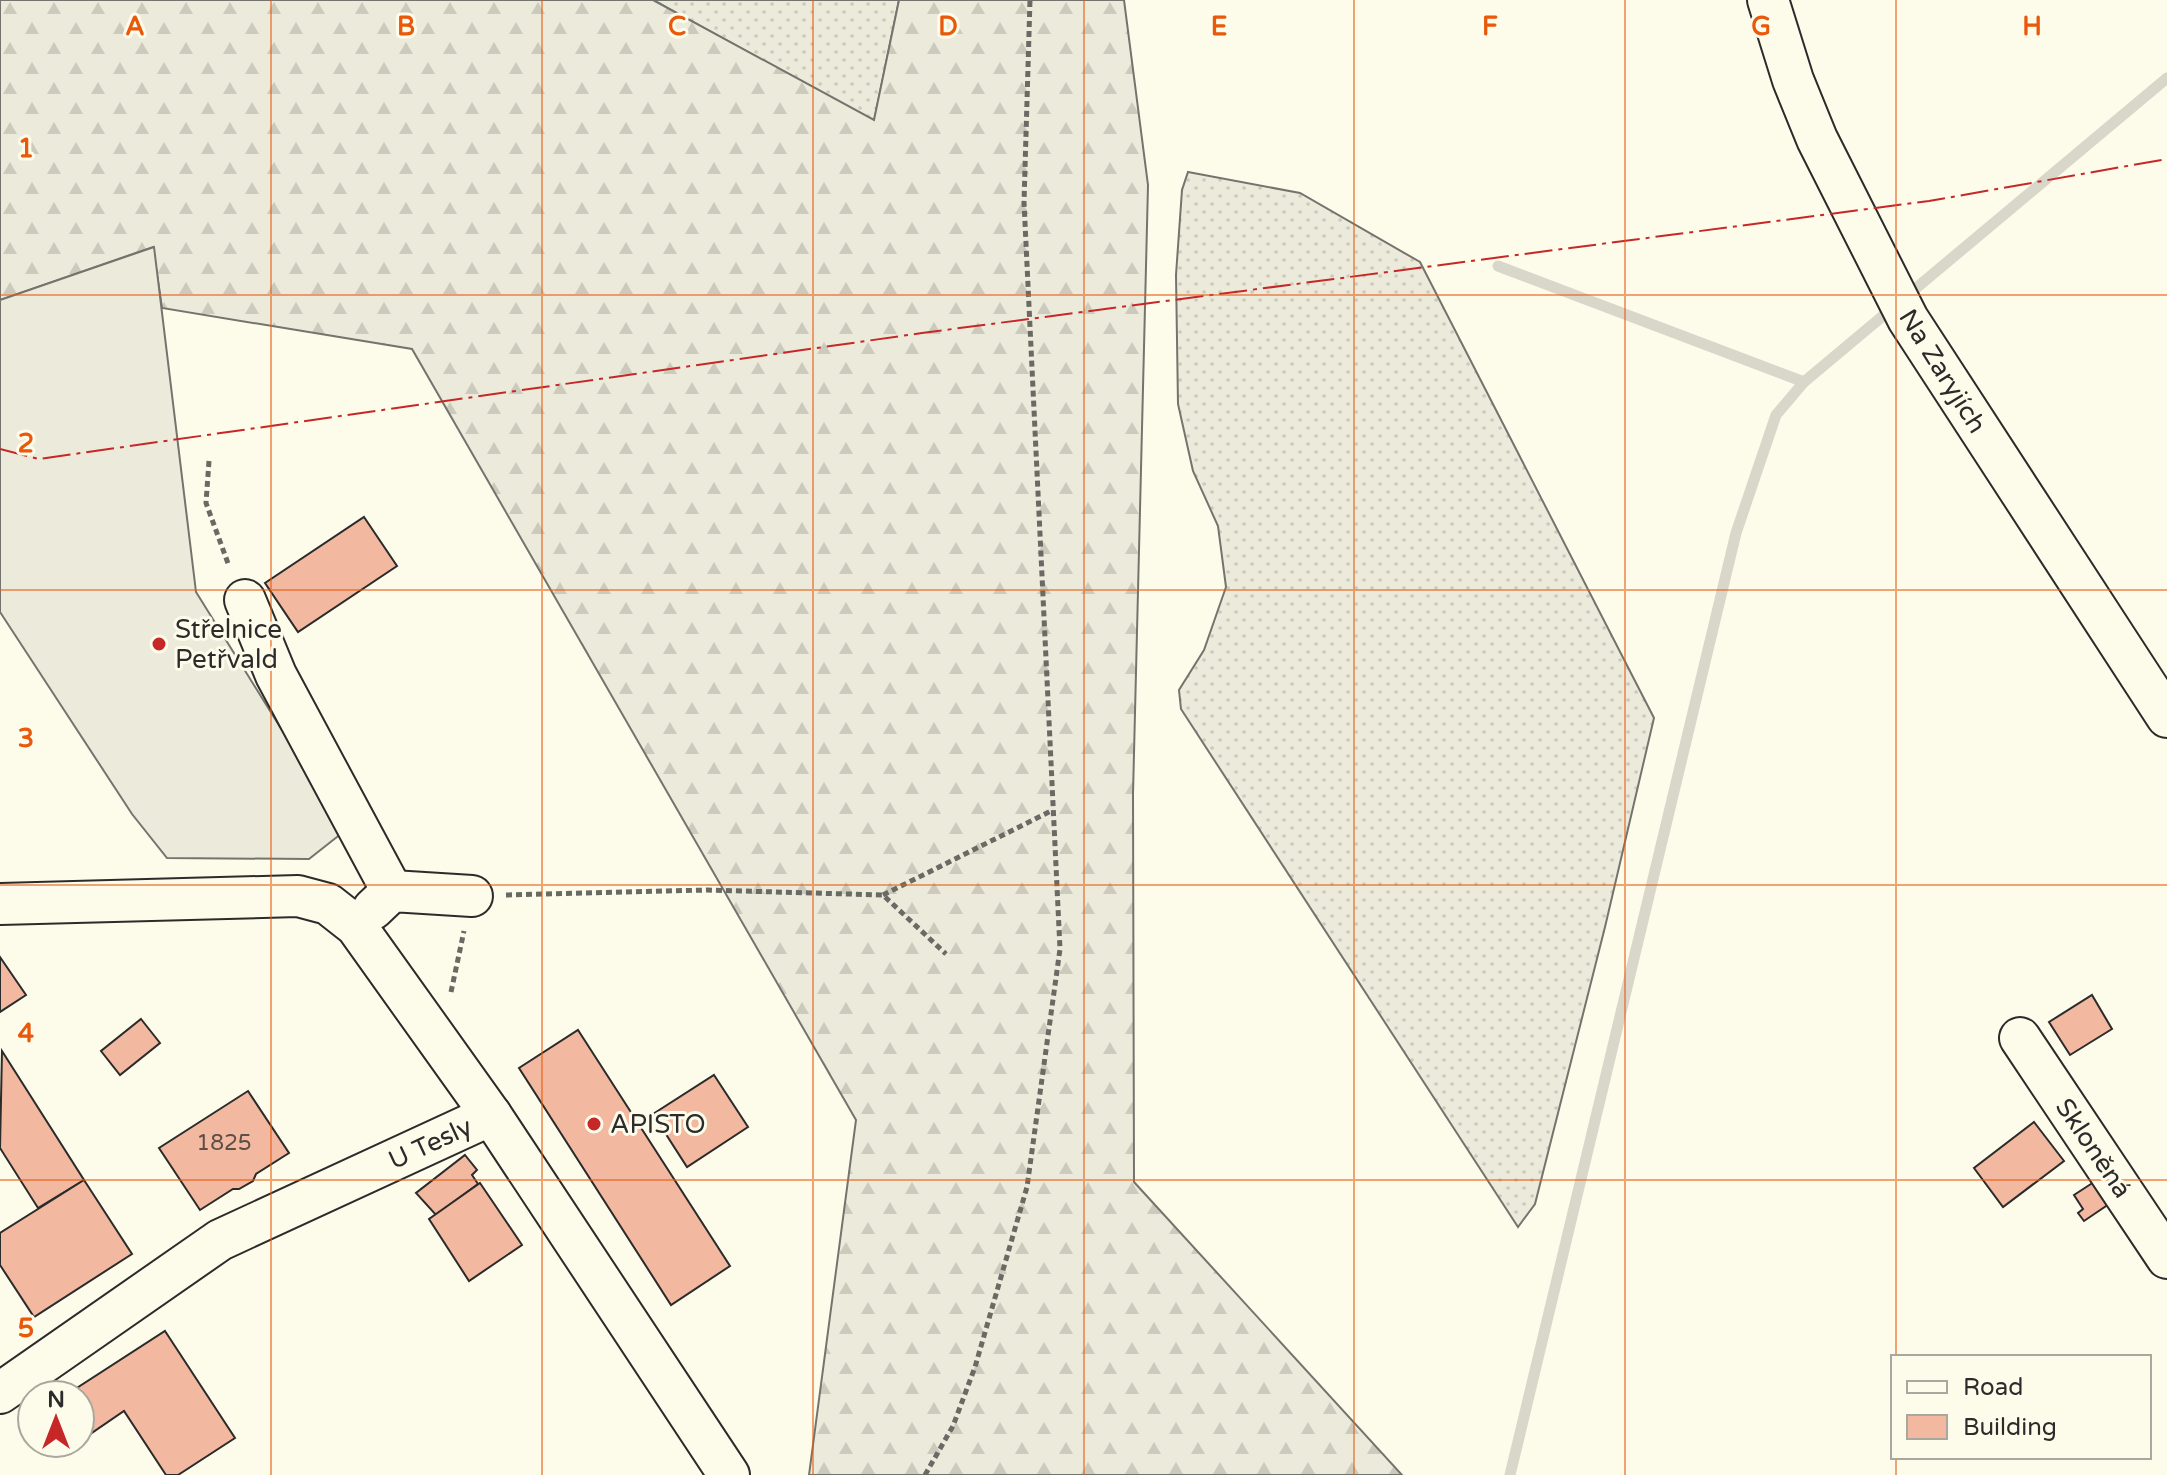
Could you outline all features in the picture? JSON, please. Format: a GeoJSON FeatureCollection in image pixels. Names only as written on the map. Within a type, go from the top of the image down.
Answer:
{"type":"FeatureCollection","features":[{"type":"Feature","properties":{"kind":"street","name":"Na Zaryjích"},"geometry":{"type":"LineString","coordinates":[[1768,0],[1793,80],[1817,139],[1908,319],[2167,717]]}},
{"type":"Feature","properties":{"kind":"street"},"geometry":{"type":"LineString","coordinates":[[245,600],[276,675],[392,891]]}},
{"type":"Feature","properties":{"kind":"street"},"geometry":{"type":"LineString","coordinates":[[356,926],[392,891],[472,896]]}},
{"type":"Feature","properties":{"kind":"street"},"geometry":{"type":"LineString","coordinates":[[0,904],[298,896],[328,904],[356,926],[491,1115]]}},
{"type":"Feature","properties":{"kind":"street","name":"Skloněná"},"geometry":{"type":"LineString","coordinates":[[2020,1038],[2167,1258]]}},
{"type":"Feature","properties":{"kind":"street","name":"U Tesly"},"geometry":{"type":"LineString","coordinates":[[0,1393],[220,1240],[491,1115],[729,1475]]}},
{"type":"Feature","properties":{"kind":"path"},"geometry":{"type":"LineString","coordinates":[[925,1475],[953,1426],[975,1367],[1027,1187],[1060,949],[1024,202],[1030,0]]}},
{"type":"Feature","properties":{"kind":"path"},"geometry":{"type":"LineString","coordinates":[[209,461],[206,503],[220,547],[245,600]]}},
{"type":"Feature","properties":{"kind":"path"},"geometry":{"type":"LineString","coordinates":[[439,1043],[472,896],[707,890],[883,895],[1053,810]]}},
{"type":"Feature","properties":{"kind":"path"},"geometry":{"type":"LineString","coordinates":[[883,895],[946,954]]}},
{"type":"Feature","properties":{"kind":"green space"},"geometry":{"type":"Polygon","coordinates":[[[0,0],[653,0],[874,120],[899,0],[1124,0],[1148,185],[1133,794],[1134,1182],[1402,1475],[809,1475],[856,1120],[412,349],[162,308],[153,247],[0,300],[0,0]]]}},
{"type":"Feature","properties":{"kind":"green space"},"geometry":{"type":"Polygon","coordinates":[[[653,0],[899,0],[874,121],[653,0]]]}},
{"type":"Feature","properties":{"kind":"green space"},"geometry":{"type":"Polygon","coordinates":[[[1188,172],[1300,193],[1420,262],[1654,718],[1535,1204],[1518,1227],[1181,709],[1179,690],[1204,650],[1226,587],[1218,526],[1193,471],[1178,404],[1176,275],[1182,190],[1188,172]]]}},
{"type":"Feature","properties":{"kind":"green space"},"geometry":{"type":"Polygon","coordinates":[[[154,247],[196,592],[328,804],[342,833],[309,859],[167,858],[132,814],[0,612],[0,300],[154,247]]]}},
{"type":"Feature","properties":{"kind":"building"},"geometry":{"type":"Polygon","coordinates":[[[364,517],[397,566],[298,632],[265,583],[364,517]]]}},
{"type":"Feature","properties":{"kind":"building"},"geometry":{"type":"Polygon","coordinates":[[[0,957],[26,995],[0,1012],[0,957]]]}},
{"type":"Feature","properties":{"kind":"building"},"geometry":{"type":"Polygon","coordinates":[[[2092,995],[2112,1029],[2070,1055],[2049,1022],[2092,995]]]}},
{"type":"Feature","properties":{"kind":"building"},"geometry":{"type":"Polygon","coordinates":[[[141,1019],[160,1043],[120,1075],[101,1051],[141,1019]]]}},
{"type":"Feature","properties":{"kind":"building"},"geometry":{"type":"Polygon","coordinates":[[[578,1030],[730,1266],[671,1305],[519,1068],[578,1030]]]}},
{"type":"Feature","properties":{"kind":"building"},"geometry":{"type":"Polygon","coordinates":[[[2,1051],[84,1180],[38,1208],[0,1148],[2,1051]]]}},
{"type":"Feature","properties":{"kind":"building"},"geometry":{"type":"Polygon","coordinates":[[[714,1075],[748,1127],[687,1167],[653,1114],[714,1075]]]}},
{"type":"Feature","properties":{"kind":"building"},"geometry":{"type":"Polygon","coordinates":[[[248,1091],[289,1153],[256,1174],[253,1181],[233,1189],[200,1210],[159,1148],[248,1091]]]}},
{"type":"Feature","properties":{"kind":"building"},"geometry":{"type":"Polygon","coordinates":[[[2034,1122],[2064,1161],[2003,1207],[1974,1168],[2034,1122]]]}},
{"type":"Feature","properties":{"kind":"building"},"geometry":{"type":"Polygon","coordinates":[[[465,1155],[477,1170],[472,1175],[478,1184],[436,1215],[416,1193],[465,1155]]]}},
{"type":"Feature","properties":{"kind":"building"},"geometry":{"type":"Polygon","coordinates":[[[84,1180],[132,1254],[34,1317],[0,1265],[0,1233],[84,1180]]]}},
{"type":"Feature","properties":{"kind":"building"},"geometry":{"type":"Polygon","coordinates":[[[2097,1180],[2112,1202],[2084,1221],[2078,1213],[2083,1209],[2074,1195],[2097,1180]]]}},
{"type":"Feature","properties":{"kind":"building"},"geometry":{"type":"Polygon","coordinates":[[[480,1183],[522,1245],[469,1281],[429,1219],[480,1183]]]}},
{"type":"Feature","properties":{"kind":"building"},"geometry":{"type":"Polygon","coordinates":[[[165,1331],[235,1438],[178,1475],[166,1475],[124,1411],[96,1430],[96,1379],[91,1379],[165,1331]]]}},
{"type":"Feature","properties":{"kind":"waterway"},"geometry":{"type":"LineString","coordinates":[[1510,1475],[1736,533],[1776,415],[1804,382],[2167,78]]}},
{"type":"Feature","properties":{"kind":"waterway"},"geometry":{"type":"LineString","coordinates":[[1498,266],[1804,382]]}},
{"type":"Feature","properties":{"kind":"power"},"geometry":{"type":"LineString","coordinates":[[0,449],[39,459],[922,333],[1929,201],[2167,159]]}},
{"type":"Feature","properties":{"kind":"place","name":"Střelnice Petřvald"},"geometry":{"type":"Point","coordinates":[159,644]}},
{"type":"Feature","properties":{"kind":"place","name":"APISTO"},"geometry":{"type":"Point","coordinates":[594,1124]}}]}
